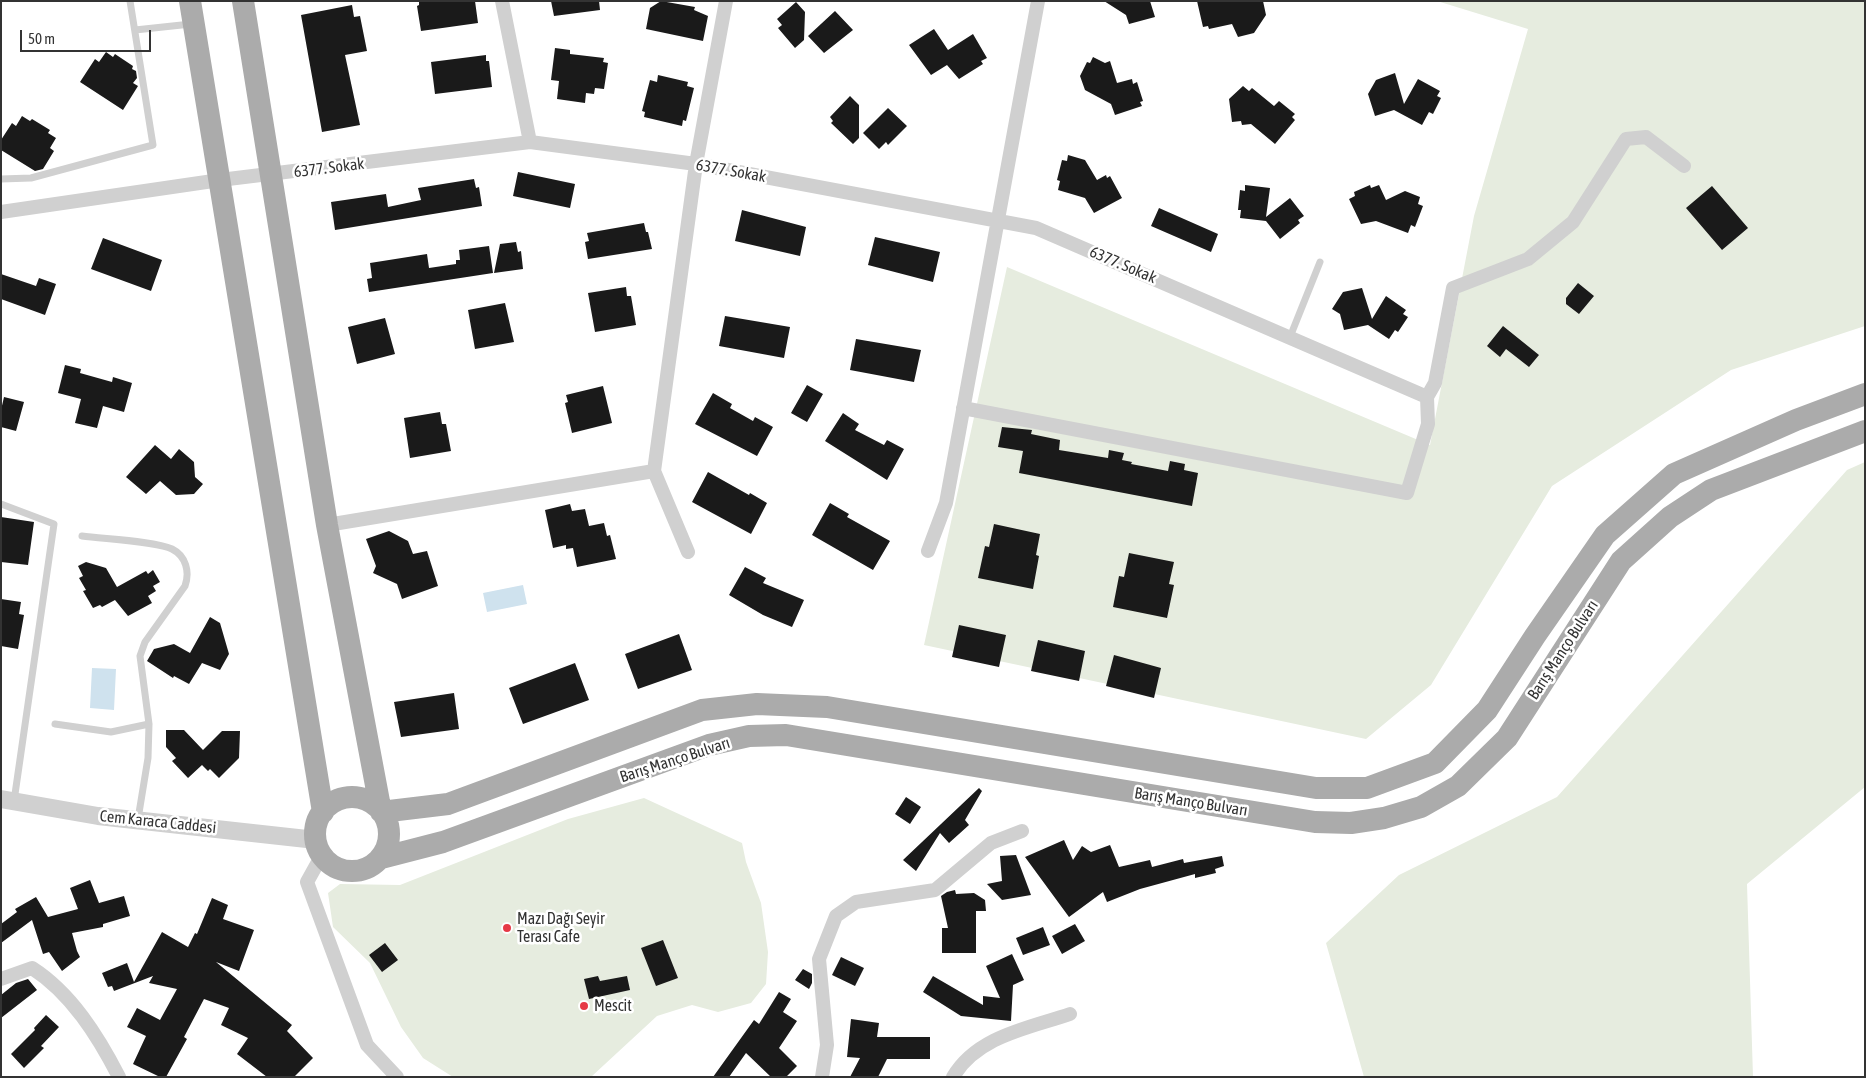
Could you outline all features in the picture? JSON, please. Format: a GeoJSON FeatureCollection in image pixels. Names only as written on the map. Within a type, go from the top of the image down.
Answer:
{"type":"FeatureCollection","features":[{"type":"Feature","properties":{"kind":"main road"},"geometry":{"type":"LineString","coordinates":[[190,1],[322,812]]}},
{"type":"Feature","properties":{"kind":"main road"},"geometry":{"type":"LineString","coordinates":[[243,1],[327,525],[381,812],[386,821],[389,835],[386,850],[381,858],[367,868],[351,871],[335,867],[319,848],[316,826],[322,812],[336,801],[352,797],[368,801],[381,812]]}},
{"type":"Feature","properties":{"kind":"main road","name":"Barış Manço Bulvarı"},"geometry":{"type":"LineString","coordinates":[[381,812],[448,804],[702,710],[757,704],[828,708],[1316,788],[1367,788],[1435,763],[1487,710],[1604,535],[1674,474],[1796,420],[1865,394]]}},
{"type":"Feature","properties":{"kind":"main road","name":"Barış Manço Bulvarı"},"geometry":{"type":"LineString","coordinates":[[381,858],[443,842],[710,745],[750,736],[786,735],[1315,822],[1351,823],[1384,818],[1422,807],[1458,786],[1501,745],[1621,561],[1670,516],[1712,490],[1865,431]]}},
{"type":"Feature","properties":{"kind":"street"},"geometry":{"type":"LineString","coordinates":[[502,1],[530,142]]}},
{"type":"Feature","properties":{"kind":"street"},"geometry":{"type":"LineString","coordinates":[[688,552],[654,471],[696,164],[726,1]]}},
{"type":"Feature","properties":{"kind":"street"},"geometry":{"type":"LineString","coordinates":[[928,551],[946,503],[1038,1]]}},
{"type":"Feature","properties":{"kind":"street"},"geometry":{"type":"LineString","coordinates":[[963,408],[1407,492],[1428,424],[1427,397],[1435,383],[1453,288],[1528,258],[1573,222],[1626,139],[1646,137],[1684,166]]}},
{"type":"Feature","properties":{"kind":"street","name":"6377. Sokak"},"geometry":{"type":"LineString","coordinates":[[1,212],[220,180],[530,142],[696,164],[1036,228],[1427,397]]}},
{"type":"Feature","properties":{"kind":"street"},"geometry":{"type":"LineString","coordinates":[[327,525],[654,471]]}},
{"type":"Feature","properties":{"kind":"street","name":"Cem Karaca Caddesi"},"geometry":{"type":"LineString","coordinates":[[8,800],[98,816],[138,820],[319,848]]}},
{"type":"Feature","properties":{"kind":"street"},"geometry":{"type":"LineString","coordinates":[[822,1077],[827,1045],[819,959],[836,916],[856,902],[935,890],[991,843],[1022,831]]}},
{"type":"Feature","properties":{"kind":"street"},"geometry":{"type":"LineString","coordinates":[[319,848],[307,882],[367,1046],[397,1077]]}},
{"type":"Feature","properties":{"kind":"street"},"geometry":{"type":"LineString","coordinates":[[1,979],[32,968],[46,977],[74,1006],[102,1044],[119,1077]]}},
{"type":"Feature","properties":{"kind":"street"},"geometry":{"type":"LineString","coordinates":[[953,1077],[960,1064],[991,1041],[1070,1014]]}},
{"type":"Feature","properties":{"kind":"lane"},"geometry":{"type":"LineString","coordinates":[[1,179],[31,178],[152,145],[130,1]]}},
{"type":"Feature","properties":{"kind":"lane"},"geometry":{"type":"LineString","coordinates":[[135,30],[194,23]]}},
{"type":"Feature","properties":{"kind":"lane"},"geometry":{"type":"LineString","coordinates":[[1290,337],[1320,262]]}},
{"type":"Feature","properties":{"kind":"lane"},"geometry":{"type":"LineString","coordinates":[[1,504],[54,524],[8,800]]}},
{"type":"Feature","properties":{"kind":"lane"},"geometry":{"type":"LineString","coordinates":[[82,536],[166,547],[179,554],[187,566],[185,586],[142,650],[140,662],[148,724],[148,758],[138,820]]}},
{"type":"Feature","properties":{"kind":"lane"},"geometry":{"type":"LineString","coordinates":[[55,724],[110,732],[148,724]]}},
{"type":"Feature","properties":{"kind":"shaded area"},"geometry":{"type":"Polygon","coordinates":[[[1437,1],[1865,1],[1865,326],[1731,370],[1552,486],[1431,685],[1366,739],[924,645],[1007,267],[1430,445],[1474,216],[1528,29],[1437,1]]]}},
{"type":"Feature","properties":{"kind":"shaded area"},"geometry":{"type":"Polygon","coordinates":[[[1865,462],[1865,787],[1747,884],[1753,1077],[1364,1077],[1326,943],[1399,875],[1557,797],[1847,470],[1865,462]]]}},
{"type":"Feature","properties":{"kind":"shaded area"},"geometry":{"type":"Polygon","coordinates":[[[644,798],[742,843],[746,862],[761,903],[768,952],[766,984],[751,1003],[718,1012],[692,1005],[657,1016],[591,1077],[453,1077],[423,1058],[401,1027],[370,963],[333,927],[328,893],[340,884],[400,885],[568,819],[644,798]]]}},
{"type":"Feature","properties":{"kind":"water"},"geometry":{"type":"Polygon","coordinates":[[[523,585],[527,604],[487,612],[483,593],[523,585]]]}},
{"type":"Feature","properties":{"kind":"water"},"geometry":{"type":"Polygon","coordinates":[[[92,668],[116,669],[114,710],[90,708],[92,668]]]}},
{"type":"Feature","properties":{"kind":"building"},"geometry":{"type":"Polygon","coordinates":[[[419,1],[475,1],[478,23],[421,31],[417,6],[419,1]]]}},
{"type":"Feature","properties":{"kind":"building"},"geometry":{"type":"Polygon","coordinates":[[[551,1],[599,1],[600,10],[554,16],[551,1]]]}},
{"type":"Feature","properties":{"kind":"building"},"geometry":{"type":"Polygon","coordinates":[[[661,1],[695,7],[694,10],[708,16],[703,41],[646,29],[650,8],[661,1]]]}},
{"type":"Feature","properties":{"kind":"building"},"geometry":{"type":"Polygon","coordinates":[[[1104,1],[1150,1],[1155,17],[1129,24],[1126,15],[1104,1]]]}},
{"type":"Feature","properties":{"kind":"building"},"geometry":{"type":"Polygon","coordinates":[[[1197,1],[1263,1],[1266,15],[1254,33],[1238,37],[1232,24],[1209,29],[1208,26],[1203,27],[1197,1]]]}},
{"type":"Feature","properties":{"kind":"building"},"geometry":{"type":"Polygon","coordinates":[[[796,2],[805,12],[804,40],[795,48],[778,28],[782,25],[777,19],[796,2]]]}},
{"type":"Feature","properties":{"kind":"building"},"geometry":{"type":"Polygon","coordinates":[[[352,5],[354,17],[360,16],[367,51],[345,55],[360,125],[322,132],[301,15],[352,5]]]}},
{"type":"Feature","properties":{"kind":"building"},"geometry":{"type":"Polygon","coordinates":[[[835,11],[853,30],[824,53],[808,36],[835,11]]]}},
{"type":"Feature","properties":{"kind":"building"},"geometry":{"type":"Polygon","coordinates":[[[934,29],[948,50],[973,34],[987,58],[981,61],[983,64],[959,79],[947,65],[931,75],[909,45],[934,29]]]}},
{"type":"Feature","properties":{"kind":"building"},"geometry":{"type":"Polygon","coordinates":[[[555,48],[570,50],[570,54],[604,58],[603,62],[608,63],[604,89],[595,88],[594,94],[586,93],[585,103],[557,99],[559,81],[551,80],[555,48]]]}},
{"type":"Feature","properties":{"kind":"building"},"geometry":{"type":"Polygon","coordinates":[[[106,52],[113,57],[115,54],[133,66],[132,69],[136,71],[137,78],[133,83],[138,86],[123,110],[80,82],[95,59],[99,62],[106,52]]]}},
{"type":"Feature","properties":{"kind":"building"},"geometry":{"type":"Polygon","coordinates":[[[486,55],[486,61],[489,61],[492,87],[435,94],[431,62],[486,55]]]}},
{"type":"Feature","properties":{"kind":"building"},"geometry":{"type":"Polygon","coordinates":[[[1093,57],[1105,63],[1110,61],[1117,83],[1132,79],[1133,84],[1137,82],[1143,101],[1140,102],[1142,106],[1115,115],[1111,104],[1085,90],[1080,76],[1087,62],[1090,63],[1093,57]]]}},
{"type":"Feature","properties":{"kind":"building"},"geometry":{"type":"Polygon","coordinates":[[[1395,73],[1404,104],[1418,79],[1440,91],[1437,96],[1441,98],[1433,114],[1429,112],[1422,125],[1394,110],[1375,116],[1368,94],[1376,80],[1395,73]]]}},
{"type":"Feature","properties":{"kind":"building"},"geometry":{"type":"Polygon","coordinates":[[[658,75],[688,82],[687,86],[694,88],[686,121],[683,120],[682,126],[644,117],[645,112],[642,111],[650,80],[657,82],[658,75]]]}},
{"type":"Feature","properties":{"kind":"building"},"geometry":{"type":"Polygon","coordinates":[[[1243,86],[1249,91],[1252,88],[1274,106],[1279,101],[1295,114],[1292,117],[1295,120],[1275,144],[1251,124],[1242,125],[1241,121],[1232,122],[1229,99],[1243,86]]]}},
{"type":"Feature","properties":{"kind":"building"},"geometry":{"type":"Polygon","coordinates":[[[850,96],[859,105],[859,138],[853,144],[831,123],[833,121],[830,117],[850,96]]]}},
{"type":"Feature","properties":{"kind":"building"},"geometry":{"type":"Polygon","coordinates":[[[888,108],[907,126],[888,145],[886,142],[879,149],[863,133],[888,108]]]}},
{"type":"Feature","properties":{"kind":"building"},"geometry":{"type":"Polygon","coordinates":[[[22,116],[30,121],[32,119],[50,130],[48,133],[56,138],[50,148],[54,151],[43,169],[35,171],[1,150],[1,140],[12,123],[16,126],[22,116]]]}},
{"type":"Feature","properties":{"kind":"building"},"geometry":{"type":"Polygon","coordinates":[[[1068,155],[1085,160],[1097,180],[1106,175],[1107,178],[1110,176],[1122,198],[1094,213],[1085,198],[1058,190],[1060,181],[1057,180],[1062,160],[1067,161],[1068,155]]]}},
{"type":"Feature","properties":{"kind":"building"},"geometry":{"type":"Polygon","coordinates":[[[518,172],[575,184],[570,208],[513,196],[518,172]]]}},
{"type":"Feature","properties":{"kind":"building"},"geometry":{"type":"Polygon","coordinates":[[[474,179],[476,188],[479,187],[482,206],[335,230],[331,202],[386,194],[388,207],[421,200],[418,188],[474,179]]]}},
{"type":"Feature","properties":{"kind":"building"},"geometry":{"type":"Polygon","coordinates":[[[1245,185],[1270,188],[1266,217],[1290,198],[1304,216],[1298,220],[1300,223],[1280,239],[1266,221],[1240,218],[1241,210],[1238,210],[1240,190],[1245,191],[1245,185]]]}},
{"type":"Feature","properties":{"kind":"building"},"geometry":{"type":"Polygon","coordinates":[[[1370,185],[1371,188],[1379,185],[1386,200],[1405,191],[1420,197],[1418,204],[1423,206],[1415,227],[1411,225],[1408,233],[1376,221],[1361,224],[1349,199],[1355,196],[1354,192],[1370,185]]]}},
{"type":"Feature","properties":{"kind":"building"},"geometry":{"type":"Polygon","coordinates":[[[1712,186],[1748,228],[1722,250],[1686,208],[1712,186]]]}},
{"type":"Feature","properties":{"kind":"building"},"geometry":{"type":"Polygon","coordinates":[[[1159,208],[1218,234],[1211,252],[1151,226],[1159,208]]]}},
{"type":"Feature","properties":{"kind":"building"},"geometry":{"type":"Polygon","coordinates":[[[742,210],[806,227],[800,256],[735,241],[742,210]]]}},
{"type":"Feature","properties":{"kind":"building"},"geometry":{"type":"Polygon","coordinates":[[[644,223],[652,249],[588,259],[585,242],[589,241],[587,233],[644,223]]]}},
{"type":"Feature","properties":{"kind":"building"},"geometry":{"type":"Polygon","coordinates":[[[875,237],[940,252],[933,282],[868,265],[875,237]]]}},
{"type":"Feature","properties":{"kind":"building"},"geometry":{"type":"Polygon","coordinates":[[[103,238],[162,260],[151,291],[91,269],[103,238]]]}},
{"type":"Feature","properties":{"kind":"building"},"geometry":{"type":"Polygon","coordinates":[[[516,242],[518,252],[521,251],[523,269],[494,273],[500,244],[516,242]]]}},
{"type":"Feature","properties":{"kind":"building"},"geometry":{"type":"Polygon","coordinates":[[[489,246],[493,273],[369,292],[367,279],[372,278],[370,263],[427,254],[429,268],[456,264],[456,260],[460,260],[459,250],[489,246]]]}},
{"type":"Feature","properties":{"kind":"building"},"geometry":{"type":"Polygon","coordinates":[[[1,274],[36,286],[39,278],[56,284],[45,315],[1,299],[1,274]]]}},
{"type":"Feature","properties":{"kind":"building"},"geometry":{"type":"Polygon","coordinates":[[[1578,283],[1594,296],[1579,314],[1566,304],[1566,298],[1578,283]]]}},
{"type":"Feature","properties":{"kind":"building"},"geometry":{"type":"Polygon","coordinates":[[[626,287],[627,296],[631,296],[636,325],[595,332],[588,293],[626,287]]]}},
{"type":"Feature","properties":{"kind":"building"},"geometry":{"type":"Polygon","coordinates":[[[1362,288],[1372,319],[1386,296],[1406,310],[1403,314],[1408,317],[1398,332],[1395,330],[1389,339],[1368,325],[1344,330],[1340,314],[1332,309],[1343,292],[1362,288]]]}},
{"type":"Feature","properties":{"kind":"building"},"geometry":{"type":"Polygon","coordinates":[[[505,303],[514,342],[475,349],[468,310],[505,303]]]}},
{"type":"Feature","properties":{"kind":"building"},"geometry":{"type":"Polygon","coordinates":[[[725,316],[790,327],[784,358],[719,346],[725,316]]]}},
{"type":"Feature","properties":{"kind":"building"},"geometry":{"type":"Polygon","coordinates":[[[385,318],[395,354],[357,364],[348,327],[385,318]]]}},
{"type":"Feature","properties":{"kind":"building"},"geometry":{"type":"Polygon","coordinates":[[[1503,326],[1539,355],[1529,367],[1506,349],[1500,357],[1487,346],[1503,326]]]}},
{"type":"Feature","properties":{"kind":"building"},"geometry":{"type":"Polygon","coordinates":[[[856,339],[921,350],[914,382],[850,370],[856,339]]]}},
{"type":"Feature","properties":{"kind":"building"},"geometry":{"type":"Polygon","coordinates":[[[65,365],[81,369],[80,373],[112,382],[113,377],[132,383],[124,412],[103,406],[97,428],[75,423],[81,399],[58,393],[65,365]]]}},
{"type":"Feature","properties":{"kind":"building"},"geometry":{"type":"Polygon","coordinates":[[[807,385],[823,394],[807,422],[791,413],[807,385]]]}},
{"type":"Feature","properties":{"kind":"building"},"geometry":{"type":"Polygon","coordinates":[[[603,386],[612,423],[572,433],[565,403],[568,402],[566,395],[603,386]]]}},
{"type":"Feature","properties":{"kind":"building"},"geometry":{"type":"Polygon","coordinates":[[[713,393],[732,404],[730,408],[753,421],[755,417],[773,427],[757,456],[695,424],[713,393]]]}},
{"type":"Feature","properties":{"kind":"building"},"geometry":{"type":"Polygon","coordinates":[[[4,397],[24,402],[16,431],[1,427],[1,410],[4,397]]]}},
{"type":"Feature","properties":{"kind":"building"},"geometry":{"type":"Polygon","coordinates":[[[440,412],[442,424],[446,424],[451,451],[410,458],[404,418],[440,412]]]}},
{"type":"Feature","properties":{"kind":"building"},"geometry":{"type":"Polygon","coordinates":[[[843,413],[859,424],[855,430],[884,445],[887,440],[904,449],[887,480],[825,441],[843,413]]]}},
{"type":"Feature","properties":{"kind":"building"},"geometry":{"type":"Polygon","coordinates":[[[1002,427],[1032,430],[1031,434],[1060,440],[1059,450],[1108,458],[1109,450],[1124,453],[1122,460],[1132,462],[1131,464],[1168,471],[1170,461],[1185,464],[1184,470],[1198,473],[1192,506],[1019,473],[1023,451],[998,447],[1002,427]]]}},
{"type":"Feature","properties":{"kind":"building"},"geometry":{"type":"Polygon","coordinates":[[[155,445],[171,459],[179,449],[194,462],[195,477],[203,484],[194,494],[176,495],[160,481],[146,494],[126,477],[155,445]]]}},
{"type":"Feature","properties":{"kind":"building"},"geometry":{"type":"Polygon","coordinates":[[[708,472],[767,503],[751,534],[692,502],[708,472]]]}},
{"type":"Feature","properties":{"kind":"building"},"geometry":{"type":"Polygon","coordinates":[[[830,503],[849,514],[847,517],[890,541],[873,570],[812,535],[830,503]]]}},
{"type":"Feature","properties":{"kind":"building"},"geometry":{"type":"Polygon","coordinates":[[[570,504],[572,511],[585,509],[589,526],[604,523],[607,536],[610,535],[616,559],[577,567],[573,548],[566,549],[566,545],[553,548],[545,510],[570,504]]]}},
{"type":"Feature","properties":{"kind":"building"},"geometry":{"type":"Polygon","coordinates":[[[1,517],[34,522],[28,565],[1,562],[1,517]]]}},
{"type":"Feature","properties":{"kind":"building"},"geometry":{"type":"Polygon","coordinates":[[[994,524],[1040,534],[1036,555],[1039,556],[1033,589],[978,578],[985,546],[989,547],[994,524]]]}},
{"type":"Feature","properties":{"kind":"building"},"geometry":{"type":"Polygon","coordinates":[[[389,531],[408,541],[413,554],[427,551],[438,586],[402,599],[397,584],[373,573],[376,566],[366,539],[389,531]]]}},
{"type":"Feature","properties":{"kind":"building"},"geometry":{"type":"Polygon","coordinates":[[[1129,553],[1174,562],[1169,584],[1174,585],[1167,618],[1113,607],[1119,576],[1124,577],[1129,553]]]}},
{"type":"Feature","properties":{"kind":"building"},"geometry":{"type":"Polygon","coordinates":[[[86,562],[106,568],[117,587],[146,571],[148,574],[153,570],[160,582],[153,586],[156,591],[148,596],[152,603],[128,616],[115,600],[102,607],[100,605],[93,608],[83,591],[86,590],[79,578],[83,576],[78,566],[86,562]]]}},
{"type":"Feature","properties":{"kind":"building"},"geometry":{"type":"Polygon","coordinates":[[[745,567],[766,578],[763,583],[804,600],[792,627],[763,615],[729,595],[745,567]]]}},
{"type":"Feature","properties":{"kind":"building"},"geometry":{"type":"Polygon","coordinates":[[[1,599],[21,602],[19,614],[24,615],[18,649],[1,646],[1,599]]]}},
{"type":"Feature","properties":{"kind":"building"},"geometry":{"type":"Polygon","coordinates":[[[210,617],[220,623],[229,654],[220,670],[202,663],[189,684],[174,676],[173,678],[147,661],[154,649],[174,644],[190,653],[210,617]]]}},
{"type":"Feature","properties":{"kind":"building"},"geometry":{"type":"Polygon","coordinates":[[[959,625],[1006,635],[999,667],[952,657],[959,625]]]}},
{"type":"Feature","properties":{"kind":"building"},"geometry":{"type":"Polygon","coordinates":[[[679,634],[692,670],[638,689],[625,654],[679,634]]]}},
{"type":"Feature","properties":{"kind":"building"},"geometry":{"type":"Polygon","coordinates":[[[1038,640],[1085,651],[1079,681],[1031,671],[1038,640]]]}},
{"type":"Feature","properties":{"kind":"building"},"geometry":{"type":"Polygon","coordinates":[[[1114,655],[1161,668],[1154,698],[1106,686],[1114,655]]]}},
{"type":"Feature","properties":{"kind":"building"},"geometry":{"type":"Polygon","coordinates":[[[575,663],[589,700],[523,724],[509,688],[575,663]]]}},
{"type":"Feature","properties":{"kind":"building"},"geometry":{"type":"Polygon","coordinates":[[[454,693],[459,729],[401,737],[394,702],[454,693]]]}},
{"type":"Feature","properties":{"kind":"building"},"geometry":{"type":"Polygon","coordinates":[[[166,730],[184,730],[203,750],[222,731],[240,731],[239,758],[219,778],[210,769],[208,771],[202,765],[188,778],[172,761],[176,758],[166,747],[166,730]]]}},
{"type":"Feature","properties":{"kind":"building"},"geometry":{"type":"Polygon","coordinates":[[[979,788],[982,791],[965,820],[969,825],[949,843],[940,833],[916,871],[903,860],[979,788]]]}},
{"type":"Feature","properties":{"kind":"building"},"geometry":{"type":"Polygon","coordinates":[[[906,797],[921,807],[910,824],[895,814],[906,797]]]}},
{"type":"Feature","properties":{"kind":"building"},"geometry":{"type":"Polygon","coordinates":[[[1064,840],[1073,860],[1082,846],[1091,852],[1110,845],[1119,867],[1150,860],[1152,867],[1183,859],[1184,863],[1222,856],[1224,866],[1215,869],[1216,873],[1195,878],[1195,874],[1140,889],[1107,902],[1103,892],[1069,917],[1025,857],[1064,840]]]}},
{"type":"Feature","properties":{"kind":"building"},"geometry":{"type":"Polygon","coordinates":[[[1016,855],[1031,895],[1002,900],[987,884],[1002,881],[1000,856],[1016,855]]]}},
{"type":"Feature","properties":{"kind":"building"},"geometry":{"type":"Polygon","coordinates":[[[90,880],[99,903],[124,896],[130,916],[103,924],[103,927],[72,933],[80,957],[62,971],[49,952],[43,954],[32,920],[1,943],[1,924],[17,912],[15,909],[36,897],[48,917],[78,909],[70,888],[90,880]]]}},
{"type":"Feature","properties":{"kind":"building"},"geometry":{"type":"Polygon","coordinates":[[[955,890],[956,894],[974,893],[985,900],[986,911],[976,911],[976,953],[942,953],[942,928],[948,928],[941,896],[955,890]]]}},
{"type":"Feature","properties":{"kind":"building"},"geometry":{"type":"Polygon","coordinates":[[[212,898],[228,905],[223,919],[254,930],[239,971],[216,962],[292,1025],[287,1031],[313,1058],[294,1077],[267,1077],[237,1054],[248,1038],[221,1025],[229,1008],[204,999],[184,1037],[187,1039],[166,1077],[160,1077],[133,1064],[146,1036],[127,1027],[137,1008],[160,1020],[177,989],[149,983],[153,976],[114,991],[112,986],[108,987],[102,973],[127,963],[134,982],[162,932],[188,947],[195,933],[197,934],[212,898]]]}},
{"type":"Feature","properties":{"kind":"building"},"geometry":{"type":"Polygon","coordinates":[[[1075,924],[1085,941],[1062,954],[1052,936],[1075,924]]]}},
{"type":"Feature","properties":{"kind":"building"},"geometry":{"type":"Polygon","coordinates":[[[1043,927],[1050,945],[1023,955],[1016,938],[1043,927]]]}},
{"type":"Feature","properties":{"kind":"building"},"geometry":{"type":"Polygon","coordinates":[[[663,940],[678,978],[656,986],[641,948],[663,940]]]}},
{"type":"Feature","properties":{"kind":"building"},"geometry":{"type":"Polygon","coordinates":[[[385,943],[398,960],[382,972],[369,955],[385,943]]]}},
{"type":"Feature","properties":{"kind":"building"},"geometry":{"type":"Polygon","coordinates":[[[1012,954],[1024,980],[1013,985],[1011,1021],[961,1016],[923,992],[933,976],[983,1005],[983,996],[1000,998],[986,966],[1012,954]]]}},
{"type":"Feature","properties":{"kind":"building"},"geometry":{"type":"Polygon","coordinates":[[[841,957],[864,968],[855,986],[832,975],[841,957]]]}},
{"type":"Feature","properties":{"kind":"building"},"geometry":{"type":"Polygon","coordinates":[[[803,969],[812,974],[812,983],[809,989],[795,980],[803,969]]]}},
{"type":"Feature","properties":{"kind":"building"},"geometry":{"type":"Polygon","coordinates":[[[598,976],[600,981],[627,976],[630,990],[589,999],[584,979],[598,976]]]}},
{"type":"Feature","properties":{"kind":"building"},"geometry":{"type":"Polygon","coordinates":[[[28,979],[37,990],[1,1018],[1,995],[16,983],[28,979]]]}},
{"type":"Feature","properties":{"kind":"building"},"geometry":{"type":"Polygon","coordinates":[[[779,992],[791,999],[783,1012],[797,1021],[779,1048],[797,1066],[786,1077],[771,1077],[746,1053],[729,1077],[713,1077],[754,1020],[759,1024],[779,992]]]}},
{"type":"Feature","properties":{"kind":"building"},"geometry":{"type":"Polygon","coordinates":[[[46,1015],[59,1027],[41,1046],[44,1048],[24,1068],[11,1054],[35,1030],[34,1028],[46,1015]]]}},
{"type":"Feature","properties":{"kind":"building"},"geometry":{"type":"Polygon","coordinates":[[[851,1019],[879,1023],[877,1037],[930,1037],[930,1059],[887,1059],[878,1077],[850,1077],[860,1058],[847,1057],[851,1019]]]}},
{"type":"Feature","properties":{"kind":"place","name":"Mazı Dağı Seyir Terası Cafe"},"geometry":{"type":"Point","coordinates":[507,928]}},
{"type":"Feature","properties":{"kind":"place","name":"Mescit"},"geometry":{"type":"Point","coordinates":[584,1006]}}]}
